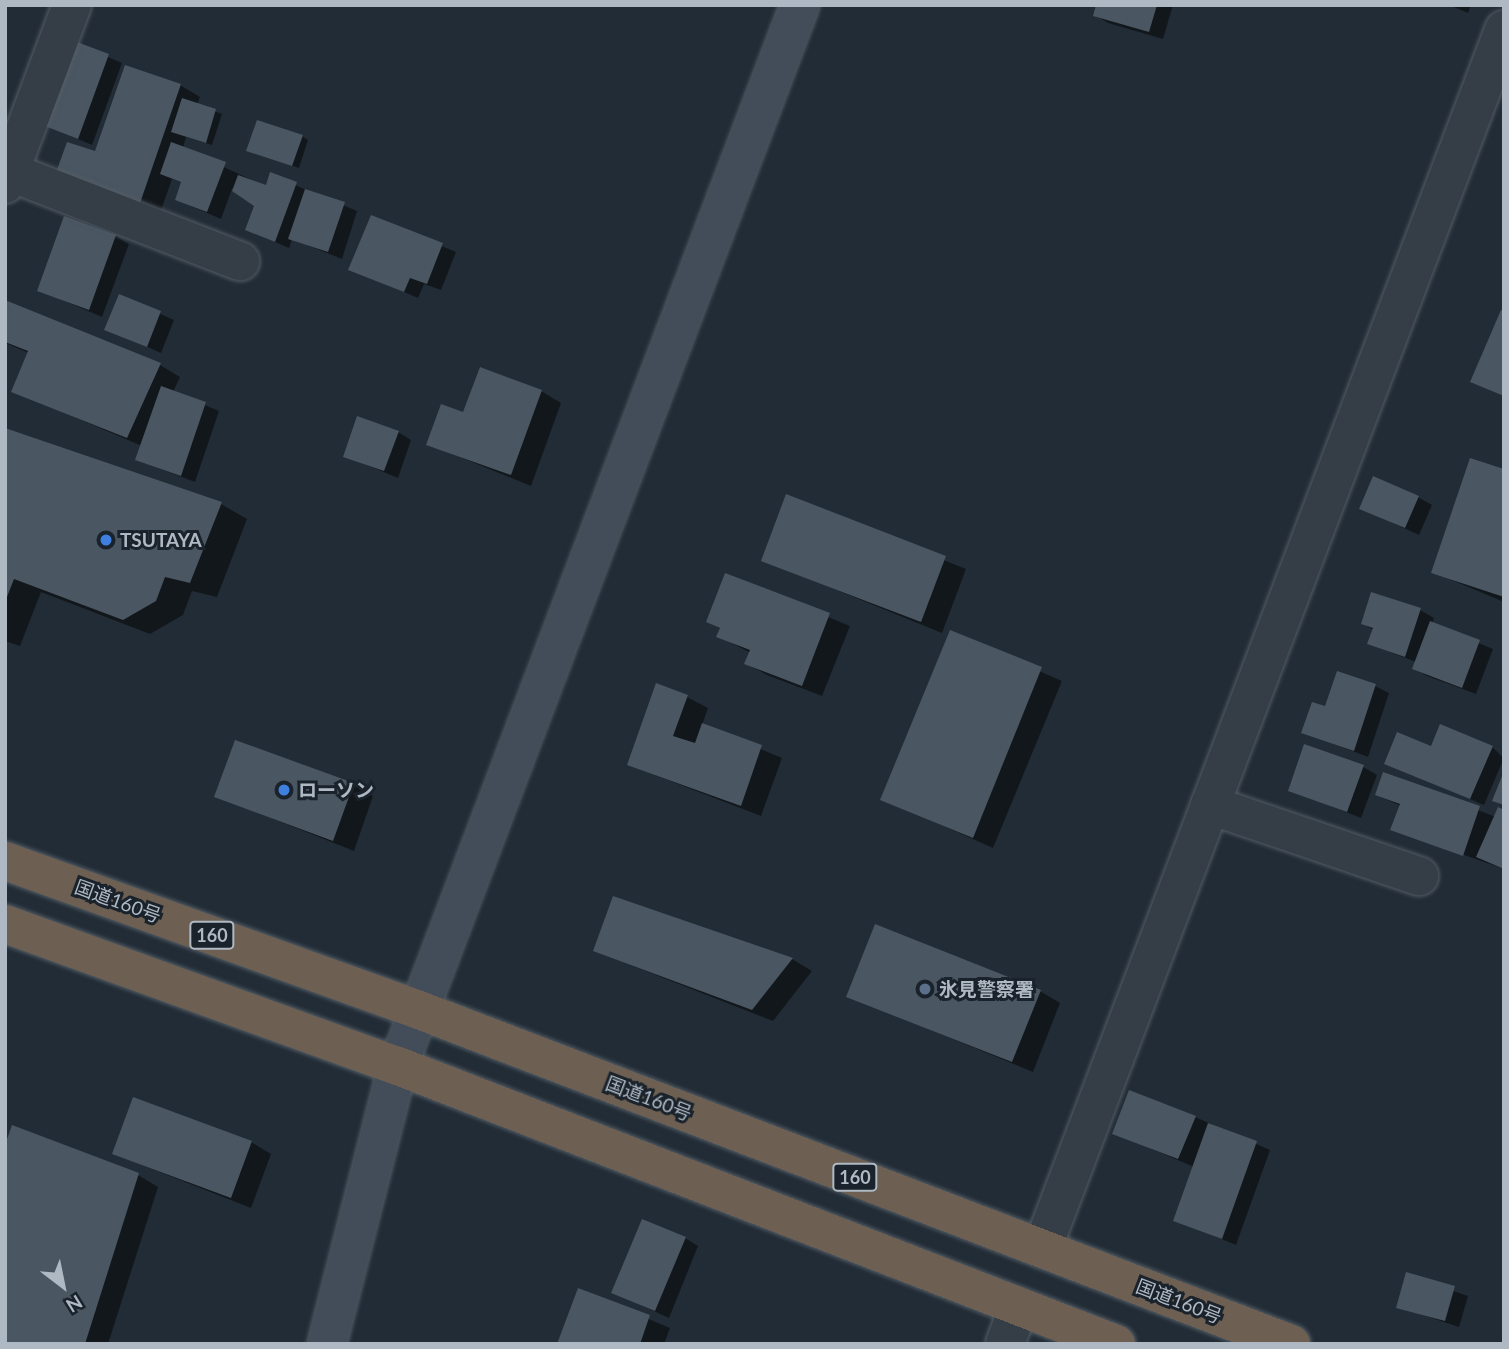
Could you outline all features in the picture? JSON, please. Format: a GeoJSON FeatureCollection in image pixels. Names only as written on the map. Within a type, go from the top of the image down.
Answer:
{"type":"FeatureCollection","features":[{"type":"Feature","properties":{"kind":"highway","name":"国道160号"},"geometry":{"type":"LineString","coordinates":[[5,860],[419,1010],[1291,1344]]}},
{"type":"Feature","properties":{"kind":"highway"},"geometry":{"type":"LineString","coordinates":[[5,924],[398,1066],[1116,1344]]}},
{"type":"Feature","properties":{"kind":"street"},"geometry":{"type":"LineString","coordinates":[[72,5],[8,178],[240,261]]}},
{"type":"Feature","properties":{"kind":"street"},"geometry":{"type":"LineString","coordinates":[[327,1344],[398,1066],[800,5]]}},
{"type":"Feature","properties":{"kind":"street"},"geometry":{"type":"LineString","coordinates":[[1042,1250],[1504,30]]}},
{"type":"Feature","properties":{"kind":"street"},"geometry":{"type":"LineString","coordinates":[[1210,806],[1419,876]]}},
{"type":"Feature","properties":{"kind":"street"},"geometry":{"type":"LineString","coordinates":[[1005,1344],[1019,1306]]}},
{"type":"Feature","properties":{"kind":"building"},"geometry":{"type":"Polygon","coordinates":[[[1096,5],[1157,5],[1149,32],[1093,16],[1096,5]]]}},
{"type":"Feature","properties":{"kind":"building"},"geometry":{"type":"Polygon","coordinates":[[[77,42],[109,54],[78,139],[45,126],[77,42]]]}},
{"type":"Feature","properties":{"kind":"building"},"geometry":{"type":"Polygon","coordinates":[[[125,65],[181,84],[139,206],[54,178],[67,142],[95,151],[125,65]]]}},
{"type":"Feature","properties":{"kind":"building"},"geometry":{"type":"Polygon","coordinates":[[[182,98],[216,109],[206,143],[171,132],[182,98]]]}},
{"type":"Feature","properties":{"kind":"building"},"geometry":{"type":"Polygon","coordinates":[[[257,120],[303,135],[292,166],[246,151],[257,120]]]}},
{"type":"Feature","properties":{"kind":"building"},"geometry":{"type":"Polygon","coordinates":[[[171,142],[226,162],[207,212],[175,200],[181,182],[160,174],[171,142]]]}},
{"type":"Feature","properties":{"kind":"building"},"geometry":{"type":"Polygon","coordinates":[[[270,172],[297,182],[275,242],[245,230],[254,206],[232,191],[238,175],[266,185],[270,172]]]}},
{"type":"Feature","properties":{"kind":"building"},"geometry":{"type":"Polygon","coordinates":[[[305,189],[345,202],[328,252],[288,239],[305,189]]]}},
{"type":"Feature","properties":{"kind":"building"},"geometry":{"type":"Polygon","coordinates":[[[371,215],[443,243],[427,284],[410,278],[404,292],[348,270],[371,215]]]}},
{"type":"Feature","properties":{"kind":"building"},"geometry":{"type":"Polygon","coordinates":[[[64,216],[116,235],[89,310],[37,291],[64,216]]]}},
{"type":"Feature","properties":{"kind":"building"},"geometry":{"type":"Polygon","coordinates":[[[119,294],[161,311],[147,347],[104,330],[119,294]]]}},
{"type":"Feature","properties":{"kind":"building"},"geometry":{"type":"Polygon","coordinates":[[[5,300],[161,363],[127,438],[11,392],[28,351],[5,342],[5,300]]]}},
{"type":"Feature","properties":{"kind":"building"},"geometry":{"type":"Polygon","coordinates":[[[1501,310],[1504,311],[1504,396],[1470,382],[1501,310]]]}},
{"type":"Feature","properties":{"kind":"building"},"geometry":{"type":"Polygon","coordinates":[[[480,367],[542,390],[511,475],[426,445],[441,404],[463,412],[480,367]]]}},
{"type":"Feature","properties":{"kind":"building"},"geometry":{"type":"Polygon","coordinates":[[[161,386],[206,402],[181,476],[135,460],[161,386]]]}},
{"type":"Feature","properties":{"kind":"building"},"geometry":{"type":"Polygon","coordinates":[[[357,416],[399,431],[384,471],[343,457],[357,416]]]}},
{"type":"Feature","properties":{"kind":"building","name":"TSUTAYA"},"geometry":{"type":"Polygon","coordinates":[[[5,428],[222,502],[190,583],[165,577],[156,601],[123,620],[14,579],[5,602],[5,428]]]}},
{"type":"Feature","properties":{"kind":"building"},"geometry":{"type":"Polygon","coordinates":[[[1470,458],[1504,469],[1504,597],[1431,573],[1470,458]]]}},
{"type":"Feature","properties":{"kind":"building"},"geometry":{"type":"Polygon","coordinates":[[[1373,476],[1419,496],[1405,528],[1359,509],[1373,476]]]}},
{"type":"Feature","properties":{"kind":"building"},"geometry":{"type":"Polygon","coordinates":[[[786,494],[946,556],[921,622],[761,561],[786,494]]]}},
{"type":"Feature","properties":{"kind":"building"},"geometry":{"type":"Polygon","coordinates":[[[725,573],[830,613],[802,686],[744,664],[750,650],[716,637],[720,628],[706,622],[725,573]]]}},
{"type":"Feature","properties":{"kind":"building"},"geometry":{"type":"Polygon","coordinates":[[[1371,592],[1421,608],[1405,657],[1367,644],[1373,628],[1361,624],[1371,592]]]}},
{"type":"Feature","properties":{"kind":"building"},"geometry":{"type":"Polygon","coordinates":[[[1430,621],[1480,640],[1462,688],[1412,669],[1430,621]]]}},
{"type":"Feature","properties":{"kind":"building"},"geometry":{"type":"Polygon","coordinates":[[[950,630],[1042,667],[973,838],[880,800],[950,630]]]}},
{"type":"Feature","properties":{"kind":"building"},"geometry":{"type":"Polygon","coordinates":[[[1337,671],[1376,684],[1354,751],[1301,733],[1312,702],[1325,706],[1337,671]]]}},
{"type":"Feature","properties":{"kind":"building"},"geometry":{"type":"Polygon","coordinates":[[[656,683],[688,695],[673,736],[695,743],[702,723],[762,745],[741,806],[627,765],[656,683]]]}},
{"type":"Feature","properties":{"kind":"building"},"geometry":{"type":"Polygon","coordinates":[[[1440,724],[1493,746],[1470,799],[1384,764],[1397,732],[1431,746],[1440,724]]]}},
{"type":"Feature","properties":{"kind":"building","name":"ローソン"},"geometry":{"type":"Polygon","coordinates":[[[235,740],[354,783],[333,841],[214,797],[235,740]]]}},
{"type":"Feature","properties":{"kind":"building"},"geometry":{"type":"Polygon","coordinates":[[[1304,744],[1364,765],[1347,812],[1288,791],[1304,744]]]}},
{"type":"Feature","properties":{"kind":"building"},"geometry":{"type":"Polygon","coordinates":[[[1504,771],[1504,805],[1492,801],[1504,771]]]}},
{"type":"Feature","properties":{"kind":"building"},"geometry":{"type":"Polygon","coordinates":[[[1383,772],[1480,806],[1463,856],[1390,830],[1400,804],[1375,795],[1383,772]]]}},
{"type":"Feature","properties":{"kind":"building"},"geometry":{"type":"Polygon","coordinates":[[[1498,807],[1504,810],[1504,869],[1476,857],[1498,807]]]}},
{"type":"Feature","properties":{"kind":"building"},"geometry":{"type":"Polygon","coordinates":[[[613,896],[793,958],[752,1010],[593,951],[613,896]]]}},
{"type":"Feature","properties":{"kind":"building"},"geometry":{"type":"Polygon","coordinates":[[[875,924],[1041,990],[1012,1062],[846,997],[875,924]]]}},
{"type":"Feature","properties":{"kind":"building"},"geometry":{"type":"Polygon","coordinates":[[[1129,1090],[1196,1116],[1178,1159],[1112,1134],[1129,1090]]]}},
{"type":"Feature","properties":{"kind":"building"},"geometry":{"type":"Polygon","coordinates":[[[133,1097],[252,1141],[231,1198],[112,1154],[133,1097]]]}},
{"type":"Feature","properties":{"kind":"building"},"geometry":{"type":"Polygon","coordinates":[[[1208,1123],[1257,1141],[1222,1239],[1173,1221],[1208,1123]]]}},
{"type":"Feature","properties":{"kind":"building"},"geometry":{"type":"Polygon","coordinates":[[[12,1125],[139,1173],[85,1344],[5,1344],[5,1145],[12,1125]]]}},
{"type":"Feature","properties":{"kind":"building"},"geometry":{"type":"Polygon","coordinates":[[[642,1219],[686,1237],[655,1311],[611,1293],[642,1219]]]}},
{"type":"Feature","properties":{"kind":"building"},"geometry":{"type":"Polygon","coordinates":[[[1406,1272],[1455,1286],[1445,1321],[1396,1308],[1406,1272]]]}},
{"type":"Feature","properties":{"kind":"building"},"geometry":{"type":"Polygon","coordinates":[[[578,1288],[650,1315],[640,1344],[557,1344],[578,1288]]]}},
{"type":"Feature","properties":{"kind":"place","name":"TSUTAYA"},"geometry":{"type":"Point","coordinates":[106,540]}},
{"type":"Feature","properties":{"kind":"place","name":"ローソン"},"geometry":{"type":"Point","coordinates":[284,790]}},
{"type":"Feature","properties":{"kind":"place","name":"氷見警察署"},"geometry":{"type":"Point","coordinates":[925,989]}}]}
